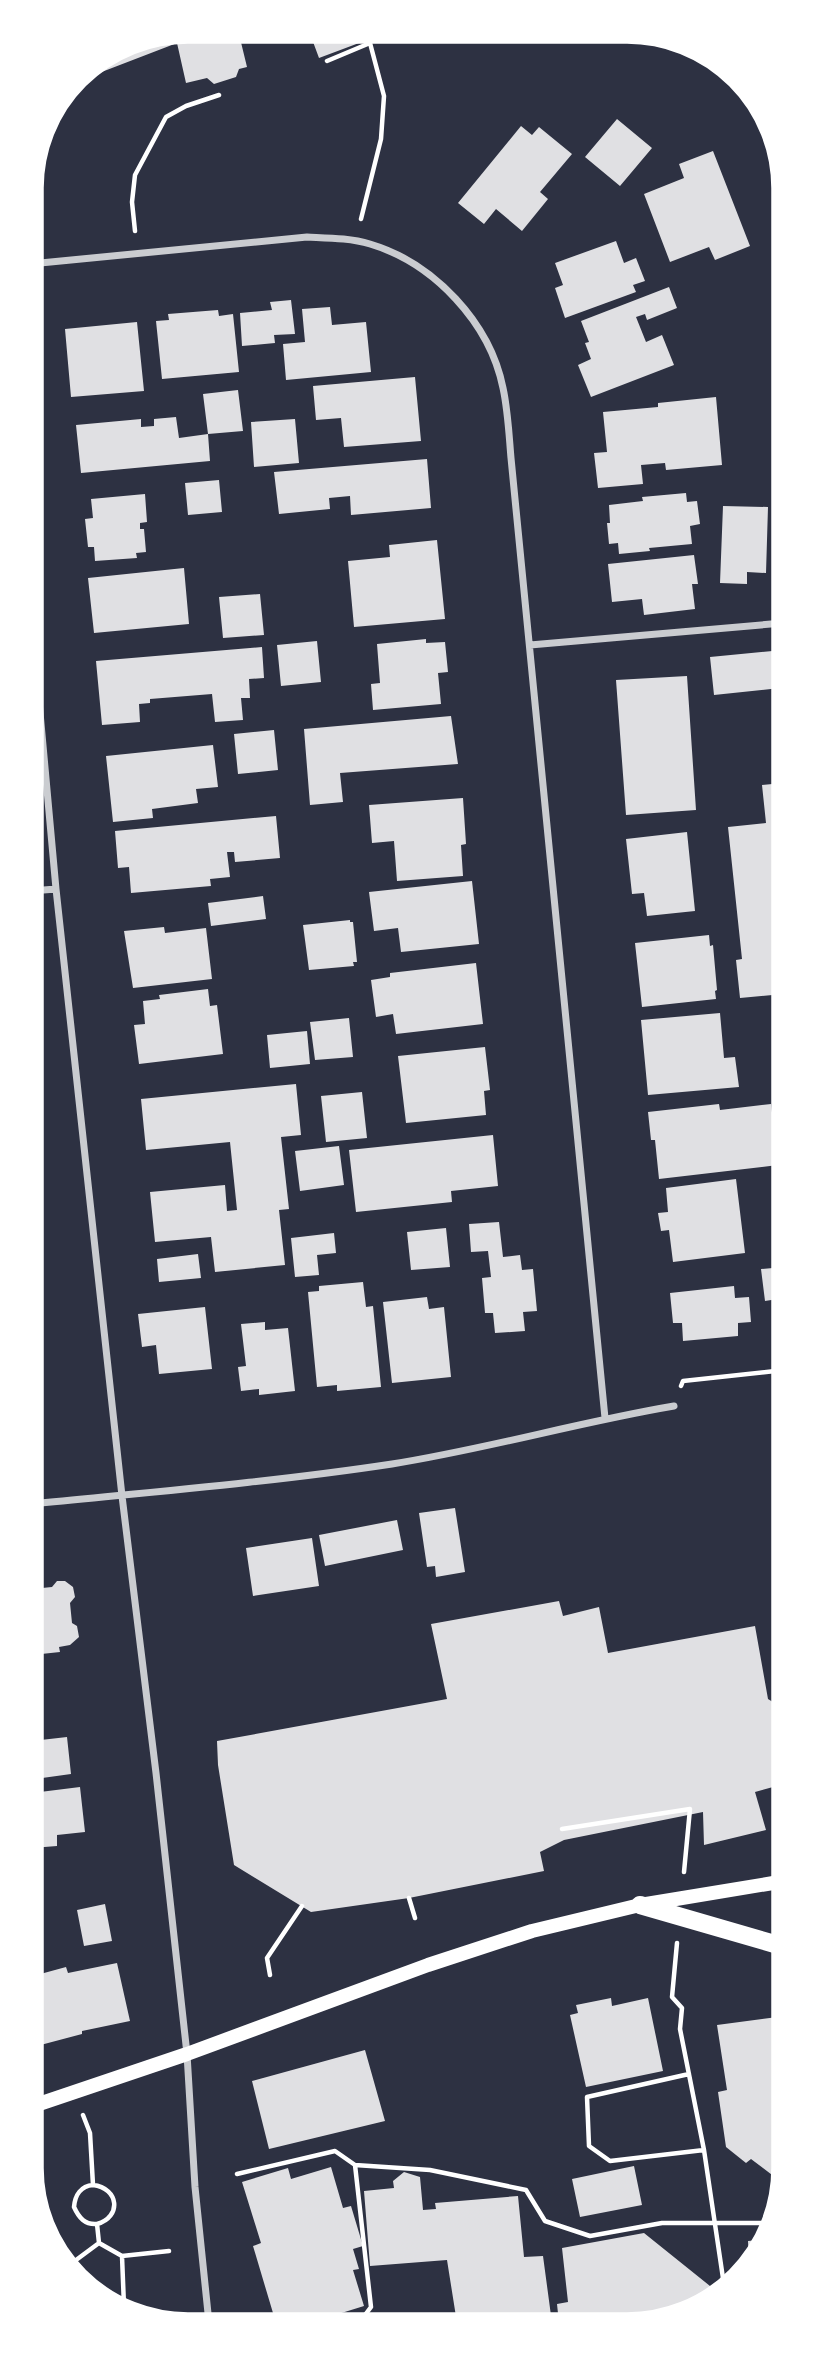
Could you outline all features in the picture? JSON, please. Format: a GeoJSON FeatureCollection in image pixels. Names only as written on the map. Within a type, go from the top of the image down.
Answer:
{"type":"FeatureCollection","features":[{"type":"Feature","properties":{"kind":"main road"},"geometry":{"type":"LineString","coordinates":[[42,2103],[187,2054],[480,1947],[586,1916],[773,1883]]}},
{"type":"Feature","properties":{"kind":"main road"},"geometry":{"type":"LineString","coordinates":[[640,1905],[773,1944]]}},
{"type":"Feature","properties":{"kind":"street"},"geometry":{"type":"LineString","coordinates":[[42,263],[307,237],[355,241],[394,253],[438,281],[487,341],[503,387],[605,1418]]}},
{"type":"Feature","properties":{"kind":"street"},"geometry":{"type":"LineString","coordinates":[[530,645],[773,624]]}},
{"type":"Feature","properties":{"kind":"street"},"geometry":{"type":"LineString","coordinates":[[42,734],[56,889],[122,1496],[187,2054],[195,2188],[208,2314]]}},
{"type":"Feature","properties":{"kind":"street"},"geometry":{"type":"LineString","coordinates":[[42,890],[56,889]]}},
{"type":"Feature","properties":{"kind":"street"},"geometry":{"type":"LineString","coordinates":[[42,1503],[394,1464],[605,1418],[674,1406]]}},
{"type":"Feature","properties":{"kind":"path"},"geometry":{"type":"LineString","coordinates":[[327,61],[370,43],[384,96],[382,139],[355,241]]}},
{"type":"Feature","properties":{"kind":"path"},"geometry":{"type":"LineString","coordinates":[[137,253],[132,202],[135,175],[150,144],[166,117],[186,106],[219,95]]}},
{"type":"Feature","properties":{"kind":"path"},"geometry":{"type":"LineString","coordinates":[[674,1406],[683,1381],[773,1371]]}},
{"type":"Feature","properties":{"kind":"path"},"geometry":{"type":"LineString","coordinates":[[409,1898],[415,1919]]}},
{"type":"Feature","properties":{"kind":"path"},"geometry":{"type":"LineString","coordinates":[[270,1975],[267,1958],[302,1906]]}},
{"type":"Feature","properties":{"kind":"path"},"geometry":{"type":"LineString","coordinates":[[680,2029],[704,2150],[722,2278]]}},
{"type":"Feature","properties":{"kind":"path"},"geometry":{"type":"LineString","coordinates":[[689,2074],[587,2097],[590,2146],[610,2161],[704,2150]]}},
{"type":"Feature","properties":{"kind":"path"},"geometry":{"type":"LineString","coordinates":[[90,2149],[93,2185]]}},
{"type":"Feature","properties":{"kind":"path"},"geometry":{"type":"LineString","coordinates":[[237,2174],[335,2151],[355,2165],[430,2170],[526,2190],[545,2221],[590,2236],[662,2223],[763,2222]]}},
{"type":"Feature","properties":{"kind":"path"},"geometry":{"type":"LineString","coordinates":[[355,2165],[371,2307],[366,2314]]}},
{"type":"Feature","properties":{"kind":"path"},"geometry":{"type":"LineString","coordinates":[[93,2185],[109,2191],[114,2203],[111,2216],[97,2224],[81,2219],[74,2207],[80,2190],[93,2185]]}},
{"type":"Feature","properties":{"kind":"path"},"geometry":{"type":"LineString","coordinates":[[97,2224],[99,2243]]}},
{"type":"Feature","properties":{"kind":"path"},"geometry":{"type":"LineString","coordinates":[[99,2243],[122,2256],[169,2251]]}},
{"type":"Feature","properties":{"kind":"path"},"geometry":{"type":"LineString","coordinates":[[75,2261],[99,2243]]}},
{"type":"Feature","properties":{"kind":"path"},"geometry":{"type":"LineString","coordinates":[[122,2256],[124,2299]]}},
{"type":"Feature","properties":{"kind":"building"},"geometry":{"type":"Polygon","coordinates":[[[188,42],[241,42],[247,67],[239,69],[236,77],[214,84],[207,78],[186,83],[177,43],[97,74],[132,53],[169,43],[188,42]]]}},
{"type":"Feature","properties":{"kind":"building"},"geometry":{"type":"Polygon","coordinates":[[[313,42],[362,42],[319,58],[313,42]]]}},
{"type":"Feature","properties":{"kind":"building"},"geometry":{"type":"Polygon","coordinates":[[[617,119],[652,148],[620,186],[585,157],[617,119]]]}},
{"type":"Feature","properties":{"kind":"building"},"geometry":{"type":"Polygon","coordinates":[[[521,126],[532,135],[539,127],[572,154],[540,192],[548,199],[522,231],[496,209],[484,224],[458,203],[521,126]]]}},
{"type":"Feature","properties":{"kind":"building"},"geometry":{"type":"Polygon","coordinates":[[[713,151],[750,246],[715,260],[709,247],[670,262],[644,194],[684,178],[679,164],[713,151]]]}},
{"type":"Feature","properties":{"kind":"building"},"geometry":{"type":"Polygon","coordinates":[[[616,241],[624,263],[636,258],[645,281],[633,285],[636,292],[565,318],[555,288],[563,285],[555,263],[616,241]]]}},
{"type":"Feature","properties":{"kind":"building"},"geometry":{"type":"Polygon","coordinates":[[[669,287],[677,308],[647,320],[645,314],[636,317],[646,342],[662,335],[674,365],[591,397],[578,365],[591,359],[585,343],[589,342],[581,321],[669,287]]]}},
{"type":"Feature","properties":{"kind":"building"},"geometry":{"type":"Polygon","coordinates":[[[291,300],[295,334],[274,335],[275,343],[242,346],[240,313],[272,310],[270,302],[291,300]]]}},
{"type":"Feature","properties":{"kind":"building"},"geometry":{"type":"Polygon","coordinates":[[[330,307],[332,325],[366,322],[371,372],[286,380],[283,344],[305,342],[302,309],[330,307]]]}},
{"type":"Feature","properties":{"kind":"building"},"geometry":{"type":"Polygon","coordinates":[[[218,310],[219,316],[233,314],[239,372],[162,379],[156,321],[169,320],[168,314],[218,310]]]}},
{"type":"Feature","properties":{"kind":"building"},"geometry":{"type":"Polygon","coordinates":[[[137,322],[144,391],[71,397],[65,329],[137,322]]]}},
{"type":"Feature","properties":{"kind":"building"},"geometry":{"type":"Polygon","coordinates":[[[415,377],[421,441],[344,447],[341,418],[316,420],[313,386],[415,377]]]}},
{"type":"Feature","properties":{"kind":"building"},"geometry":{"type":"Polygon","coordinates":[[[238,390],[243,431],[208,434],[203,394],[238,390]]]}},
{"type":"Feature","properties":{"kind":"building"},"geometry":{"type":"Polygon","coordinates":[[[716,397],[722,465],[666,470],[665,463],[641,465],[643,484],[598,488],[594,453],[607,452],[603,412],[658,407],[658,403],[716,397]]]}},
{"type":"Feature","properties":{"kind":"building"},"geometry":{"type":"Polygon","coordinates":[[[176,417],[179,438],[208,434],[210,461],[81,473],[76,425],[141,419],[141,427],[154,426],[154,419],[176,417]]]}},
{"type":"Feature","properties":{"kind":"building"},"geometry":{"type":"Polygon","coordinates":[[[295,419],[299,463],[254,467],[251,422],[295,419]]]}},
{"type":"Feature","properties":{"kind":"building"},"geometry":{"type":"Polygon","coordinates":[[[427,459],[431,508],[351,515],[350,496],[329,498],[330,509],[279,514],[274,472],[427,459]]]}},
{"type":"Feature","properties":{"kind":"building"},"geometry":{"type":"Polygon","coordinates":[[[219,480],[222,512],[188,515],[185,483],[219,480]]]}},
{"type":"Feature","properties":{"kind":"building"},"geometry":{"type":"Polygon","coordinates":[[[686,493],[687,502],[697,501],[700,524],[690,526],[692,544],[619,554],[618,543],[609,544],[609,505],[643,501],[642,497],[686,493]]]}},
{"type":"Feature","properties":{"kind":"building"},"geometry":{"type":"Polygon","coordinates":[[[145,494],[147,522],[140,523],[140,529],[144,529],[146,552],[136,553],[137,558],[95,561],[94,547],[88,547],[85,519],[93,518],[91,499],[145,494]]]}},
{"type":"Feature","properties":{"kind":"building"},"geometry":{"type":"Polygon","coordinates":[[[723,506],[768,507],[766,573],[747,572],[747,584],[720,583],[723,506]]]}},
{"type":"Feature","properties":{"kind":"building"},"geometry":{"type":"Polygon","coordinates":[[[437,540],[445,619],[354,627],[348,561],[390,557],[389,545],[437,540]]]}},
{"type":"Feature","properties":{"kind":"building"},"geometry":{"type":"Polygon","coordinates":[[[694,555],[698,584],[692,584],[695,609],[644,615],[642,599],[612,602],[608,564],[694,555]]]}},
{"type":"Feature","properties":{"kind":"building"},"geometry":{"type":"Polygon","coordinates":[[[184,568],[189,624],[94,633],[88,578],[184,568]]]}},
{"type":"Feature","properties":{"kind":"building"},"geometry":{"type":"Polygon","coordinates":[[[260,594],[264,635],[223,638],[219,597],[260,594]]]}},
{"type":"Feature","properties":{"kind":"building"},"geometry":{"type":"Polygon","coordinates":[[[426,639],[426,643],[445,642],[448,672],[438,673],[441,704],[373,710],[371,684],[380,683],[377,644],[426,639]]]}},
{"type":"Feature","properties":{"kind":"building"},"geometry":{"type":"Polygon","coordinates":[[[317,641],[321,682],[281,686],[277,645],[317,641]]]}},
{"type":"Feature","properties":{"kind":"building"},"geometry":{"type":"Polygon","coordinates":[[[262,647],[264,678],[249,679],[250,698],[241,698],[243,720],[215,722],[212,694],[150,699],[150,703],[139,704],[140,722],[102,725],[96,661],[262,647]]]}},
{"type":"Feature","properties":{"kind":"building"},"geometry":{"type":"Polygon","coordinates":[[[773,651],[773,689],[714,695],[710,657],[773,651]]]}},
{"type":"Feature","properties":{"kind":"building"},"geometry":{"type":"Polygon","coordinates":[[[687,676],[696,810],[626,815],[616,680],[687,676]]]}},
{"type":"Feature","properties":{"kind":"building"},"geometry":{"type":"Polygon","coordinates":[[[451,716],[458,764],[340,773],[343,802],[310,805],[304,729],[451,716]]]}},
{"type":"Feature","properties":{"kind":"building"},"geometry":{"type":"Polygon","coordinates":[[[274,730],[278,770],[238,774],[234,734],[274,730]]]}},
{"type":"Feature","properties":{"kind":"building"},"geometry":{"type":"Polygon","coordinates":[[[213,745],[218,787],[196,789],[198,803],[152,809],[153,818],[113,822],[106,756],[213,745]]]}},
{"type":"Feature","properties":{"kind":"building"},"geometry":{"type":"Polygon","coordinates":[[[773,784],[773,995],[740,998],[736,960],[742,959],[728,827],[766,823],[762,785],[773,784]]]}},
{"type":"Feature","properties":{"kind":"building"},"geometry":{"type":"Polygon","coordinates":[[[463,798],[466,844],[461,845],[463,876],[397,881],[394,841],[372,843],[369,805],[463,798]]]}},
{"type":"Feature","properties":{"kind":"building"},"geometry":{"type":"Polygon","coordinates":[[[276,816],[280,858],[235,862],[234,852],[227,852],[230,877],[210,879],[211,886],[131,893],[129,867],[118,868],[115,831],[276,816]]]}},
{"type":"Feature","properties":{"kind":"building"},"geometry":{"type":"Polygon","coordinates":[[[687,832],[695,911],[647,916],[644,893],[632,894],[626,839],[687,832]]]}},
{"type":"Feature","properties":{"kind":"building"},"geometry":{"type":"Polygon","coordinates":[[[472,881],[479,944],[401,952],[398,928],[374,931],[369,892],[472,881]]]}},
{"type":"Feature","properties":{"kind":"building"},"geometry":{"type":"Polygon","coordinates":[[[263,896],[266,919],[211,926],[208,903],[263,896]]]}},
{"type":"Feature","properties":{"kind":"building"},"geometry":{"type":"Polygon","coordinates":[[[350,920],[353,922],[357,962],[353,962],[354,966],[309,970],[303,925],[350,920]]]}},
{"type":"Feature","properties":{"kind":"building"},"geometry":{"type":"Polygon","coordinates":[[[164,927],[165,933],[206,928],[212,979],[133,988],[124,931],[164,927]]]}},
{"type":"Feature","properties":{"kind":"building"},"geometry":{"type":"Polygon","coordinates":[[[709,935],[710,946],[713,945],[716,999],[642,1007],[635,943],[709,935]]]}},
{"type":"Feature","properties":{"kind":"building"},"geometry":{"type":"Polygon","coordinates":[[[476,963],[483,1024],[396,1034],[393,1014],[376,1017],[371,980],[390,977],[390,973],[476,963]]]}},
{"type":"Feature","properties":{"kind":"building"},"geometry":{"type":"Polygon","coordinates":[[[208,989],[210,1006],[217,1005],[223,1054],[139,1064],[134,1025],[145,1024],[143,1001],[160,999],[159,995],[208,989]]]}},
{"type":"Feature","properties":{"kind":"building"},"geometry":{"type":"Polygon","coordinates":[[[720,1013],[724,1058],[735,1057],[739,1087],[648,1095],[641,1020],[720,1013]]]}},
{"type":"Feature","properties":{"kind":"building"},"geometry":{"type":"Polygon","coordinates":[[[349,1018],[353,1057],[315,1060],[310,1022],[349,1018]]]}},
{"type":"Feature","properties":{"kind":"building"},"geometry":{"type":"Polygon","coordinates":[[[307,1031],[310,1064],[270,1068],[267,1035],[307,1031]]]}},
{"type":"Feature","properties":{"kind":"building"},"geometry":{"type":"Polygon","coordinates":[[[485,1047],[490,1090],[484,1091],[486,1115],[406,1123],[398,1056],[485,1047]]]}},
{"type":"Feature","properties":{"kind":"building"},"geometry":{"type":"Polygon","coordinates":[[[296,1084],[301,1135],[281,1137],[289,1209],[279,1210],[285,1265],[215,1272],[211,1237],[155,1242],[150,1192],[225,1185],[227,1211],[237,1210],[230,1142],[146,1150],[141,1099],[296,1084]]]}},
{"type":"Feature","properties":{"kind":"building"},"geometry":{"type":"Polygon","coordinates":[[[362,1092],[367,1138],[326,1142],[321,1096],[362,1092]]]}},
{"type":"Feature","properties":{"kind":"building"},"geometry":{"type":"Polygon","coordinates":[[[719,1104],[720,1110],[771,1104],[773,1166],[659,1179],[655,1140],[651,1140],[648,1112],[719,1104]]]}},
{"type":"Feature","properties":{"kind":"building"},"geometry":{"type":"Polygon","coordinates":[[[493,1135],[498,1186],[451,1191],[452,1202],[356,1212],[349,1150],[493,1135]]]}},
{"type":"Feature","properties":{"kind":"building"},"geometry":{"type":"Polygon","coordinates":[[[339,1146],[344,1185],[300,1191],[295,1151],[339,1146]]]}},
{"type":"Feature","properties":{"kind":"building"},"geometry":{"type":"Polygon","coordinates":[[[736,1179],[745,1253],[673,1262],[669,1230],[661,1231],[658,1213],[668,1212],[666,1188],[736,1179]]]}},
{"type":"Feature","properties":{"kind":"building"},"geometry":{"type":"Polygon","coordinates":[[[499,1222],[503,1257],[520,1255],[522,1270],[533,1269],[537,1311],[523,1312],[525,1331],[495,1333],[493,1313],[485,1313],[482,1278],[491,1277],[488,1251],[471,1252],[469,1224],[499,1222]]]}},
{"type":"Feature","properties":{"kind":"building"},"geometry":{"type":"Polygon","coordinates":[[[446,1228],[450,1267],[411,1270],[407,1232],[446,1228]]]}},
{"type":"Feature","properties":{"kind":"building"},"geometry":{"type":"Polygon","coordinates":[[[334,1233],[336,1253],[317,1255],[319,1275],[295,1277],[291,1238],[334,1233]]]}},
{"type":"Feature","properties":{"kind":"building"},"geometry":{"type":"Polygon","coordinates":[[[198,1254],[201,1278],[159,1282],[157,1259],[198,1254]]]}},
{"type":"Feature","properties":{"kind":"building"},"geometry":{"type":"Polygon","coordinates":[[[773,1268],[773,1300],[765,1301],[761,1269],[773,1268]]]}},
{"type":"Feature","properties":{"kind":"building"},"geometry":{"type":"Polygon","coordinates":[[[363,1282],[366,1307],[373,1306],[381,1387],[337,1391],[337,1385],[317,1387],[308,1292],[319,1291],[319,1286],[363,1282]]]}},
{"type":"Feature","properties":{"kind":"building"},"geometry":{"type":"Polygon","coordinates":[[[734,1286],[735,1298],[749,1297],[751,1322],[738,1323],[738,1336],[683,1341],[682,1323],[673,1323],[670,1293],[734,1286]]]}},
{"type":"Feature","properties":{"kind":"building"},"geometry":{"type":"Polygon","coordinates":[[[427,1297],[429,1309],[444,1307],[451,1377],[392,1383],[383,1302],[427,1297]]]}},
{"type":"Feature","properties":{"kind":"building"},"geometry":{"type":"Polygon","coordinates":[[[205,1307],[212,1369],[159,1374],[156,1345],[142,1347],[138,1314],[205,1307]]]}},
{"type":"Feature","properties":{"kind":"building"},"geometry":{"type":"Polygon","coordinates":[[[265,1322],[265,1330],[288,1328],[295,1391],[259,1395],[259,1389],[241,1391],[238,1367],[246,1366],[241,1324],[265,1322]]]}},
{"type":"Feature","properties":{"kind":"building"},"geometry":{"type":"Polygon","coordinates":[[[455,1508],[465,1572],[436,1577],[435,1566],[427,1567],[419,1513],[455,1508]]]}},
{"type":"Feature","properties":{"kind":"building"},"geometry":{"type":"Polygon","coordinates":[[[397,1520],[403,1550],[325,1566],[319,1535],[397,1520]]]}},
{"type":"Feature","properties":{"kind":"building"},"geometry":{"type":"Polygon","coordinates":[[[312,1538],[319,1586],[253,1596],[246,1548],[312,1538]]]}},
{"type":"Feature","properties":{"kind":"building"},"geometry":{"type":"Polygon","coordinates":[[[57,1581],[65,1581],[73,1587],[75,1597],[70,1603],[72,1623],[77,1626],[79,1637],[70,1645],[59,1647],[60,1652],[42,1654],[42,1588],[52,1587],[57,1581]]]}},
{"type":"Feature","properties":{"kind":"building"},"geometry":{"type":"Polygon","coordinates":[[[559,1601],[563,1616],[599,1607],[608,1653],[755,1626],[768,1699],[773,1702],[773,1787],[755,1792],[766,1830],[704,1845],[703,1812],[564,1840],[540,1852],[544,1871],[409,1898],[311,1912],[234,1865],[218,1765],[217,1741],[447,1699],[431,1624],[559,1601]]]}},
{"type":"Feature","properties":{"kind":"building"},"geometry":{"type":"Polygon","coordinates":[[[67,1737],[71,1774],[42,1778],[42,1740],[67,1737]]]}},
{"type":"Feature","properties":{"kind":"building"},"geometry":{"type":"Polygon","coordinates":[[[80,1787],[85,1832],[57,1835],[57,1846],[42,1847],[42,1792],[80,1787]]]}},
{"type":"Feature","properties":{"kind":"building"},"geometry":{"type":"Polygon","coordinates":[[[105,1904],[112,1941],[84,1946],[77,1910],[105,1904]]]}},
{"type":"Feature","properties":{"kind":"building"},"geometry":{"type":"Polygon","coordinates":[[[117,1963],[130,2021],[82,2031],[82,2034],[42,2045],[42,1974],[66,1967],[68,1973],[117,1963]]]}},
{"type":"Feature","properties":{"kind":"building"},"geometry":{"type":"Polygon","coordinates":[[[611,1998],[612,2006],[648,1998],[663,2071],[586,2087],[570,2015],[578,2013],[576,2005],[611,1998]]]}},
{"type":"Feature","properties":{"kind":"building"},"geometry":{"type":"Polygon","coordinates":[[[773,2018],[773,2176],[751,2159],[746,2163],[726,2147],[718,2092],[727,2090],[717,2025],[773,2018]]]}},
{"type":"Feature","properties":{"kind":"building"},"geometry":{"type":"Polygon","coordinates":[[[365,2050],[385,2121],[269,2149],[252,2081],[365,2050]]]}},
{"type":"Feature","properties":{"kind":"building"},"geometry":{"type":"Polygon","coordinates":[[[634,2166],[642,2205],[580,2217],[572,2179],[634,2166]]]}},
{"type":"Feature","properties":{"kind":"building"},"geometry":{"type":"Polygon","coordinates":[[[331,2167],[343,2208],[351,2206],[363,2246],[353,2249],[359,2269],[353,2270],[364,2306],[338,2314],[273,2314],[253,2246],[261,2243],[242,2182],[288,2168],[291,2179],[331,2167]]]}},
{"type":"Feature","properties":{"kind":"building"},"geometry":{"type":"Polygon","coordinates":[[[404,2172],[420,2177],[423,2210],[436,2209],[435,2203],[518,2196],[524,2257],[543,2256],[551,2314],[456,2314],[447,2260],[370,2266],[364,2191],[394,2188],[393,2181],[404,2172]]]}},
{"type":"Feature","properties":{"kind":"building"},"geometry":{"type":"Polygon","coordinates":[[[644,2233],[710,2288],[674,2306],[646,2313],[558,2314],[557,2304],[568,2302],[562,2248],[644,2233]]]}}]}
